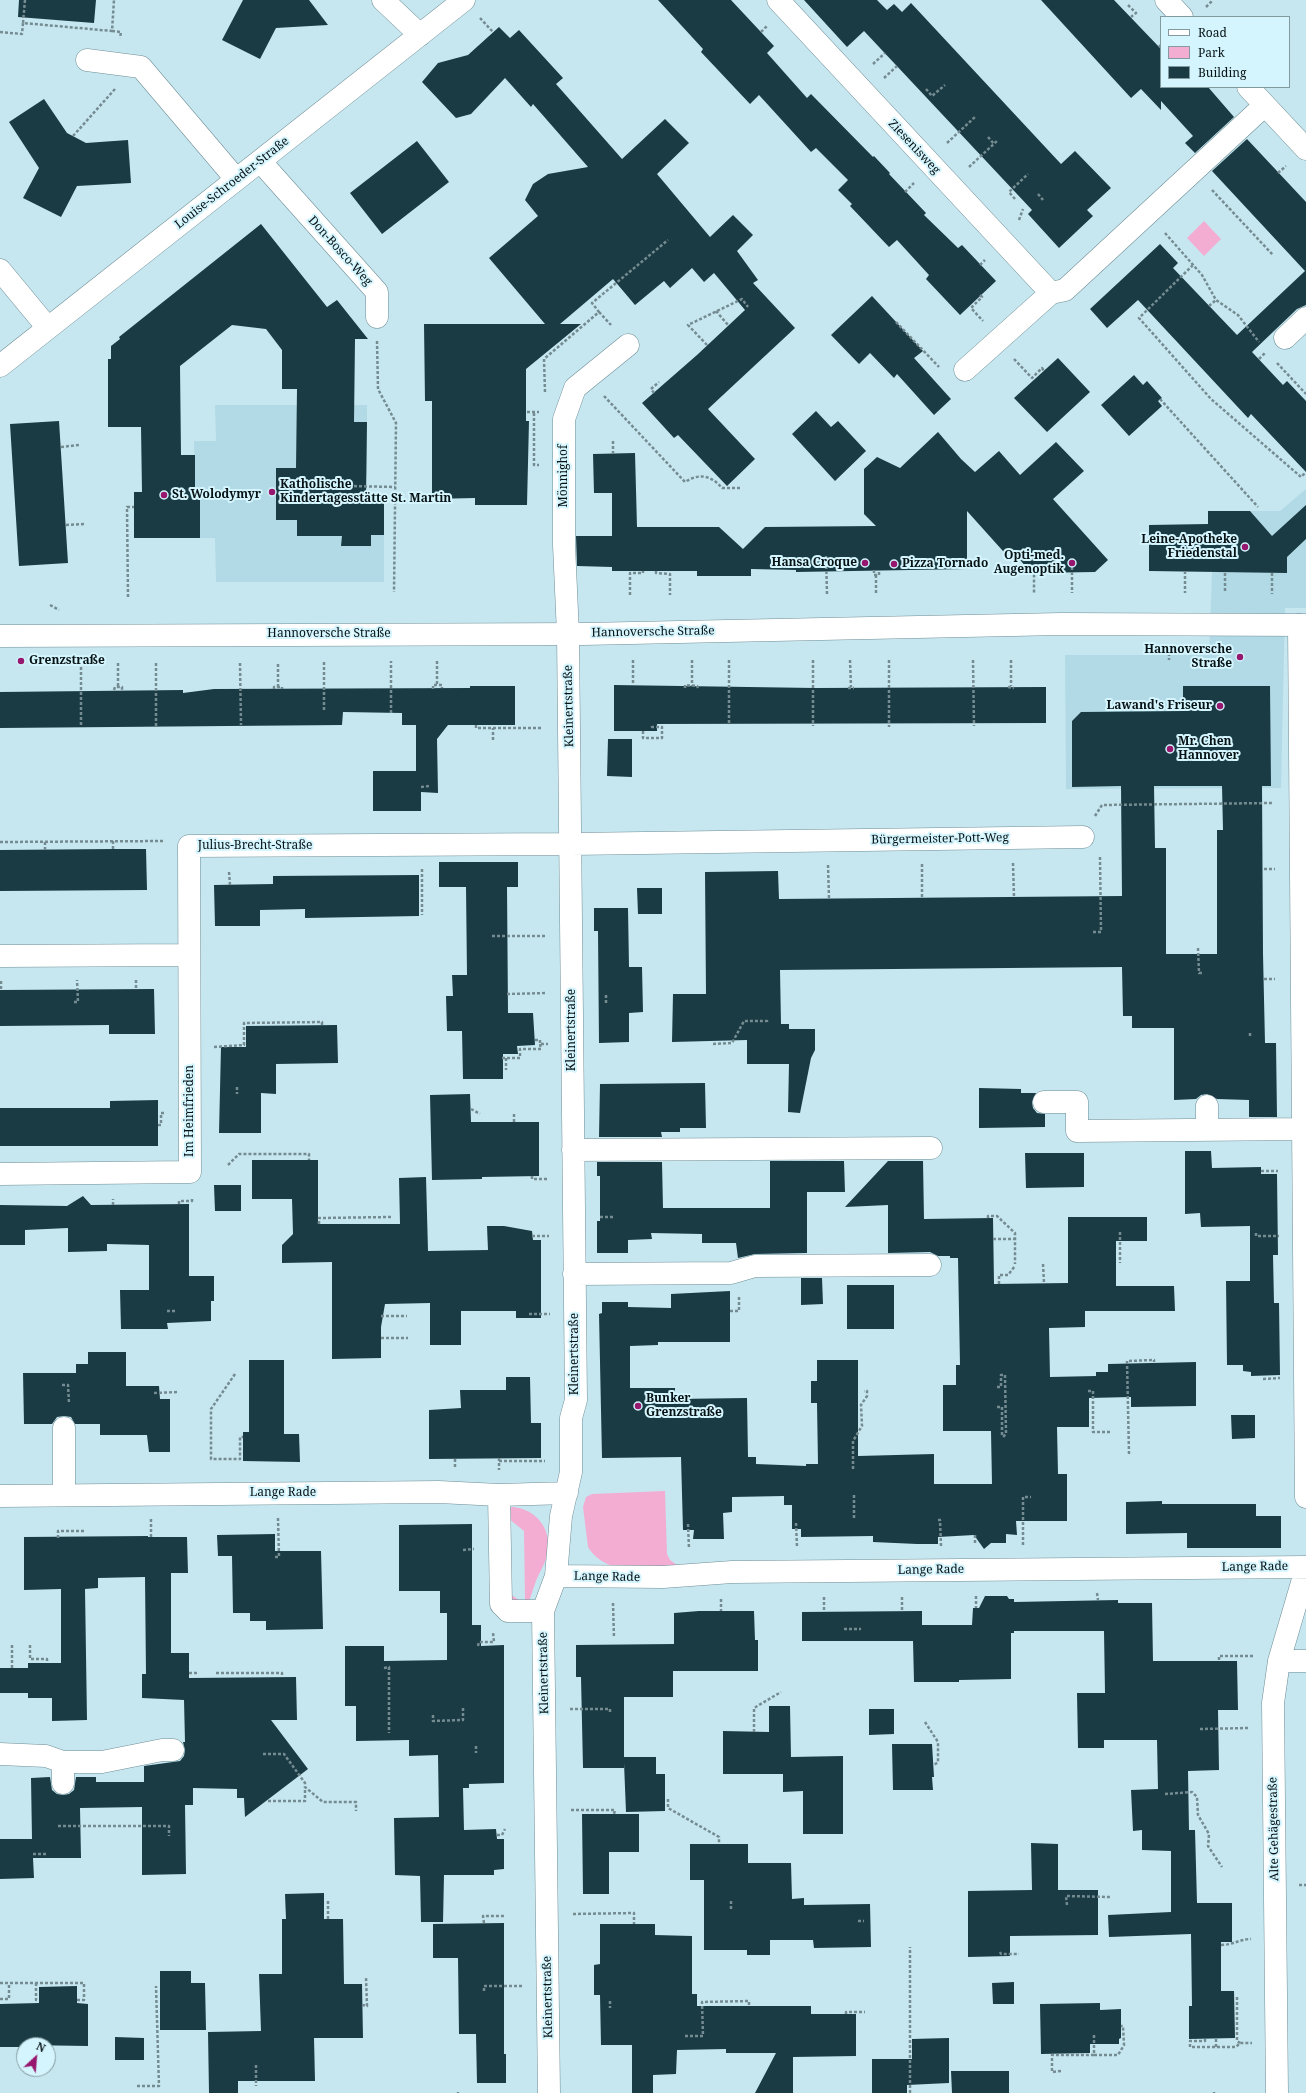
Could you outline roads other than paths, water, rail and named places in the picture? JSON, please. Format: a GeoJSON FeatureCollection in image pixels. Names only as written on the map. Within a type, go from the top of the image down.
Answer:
{"type":"FeatureCollection","features":[{"type":"Feature","properties":{"kind":"street"},"geometry":{"type":"LineString","coordinates":[[383,0],[420,35]]}},
{"type":"Feature","properties":{"kind":"street","name":"Ziesenisweg"},"geometry":{"type":"LineString","coordinates":[[778,0],[1051,293]]}},
{"type":"Feature","properties":{"kind":"street"},"geometry":{"type":"LineString","coordinates":[[1166,0],[1181,16]]}},
{"type":"Feature","properties":{"kind":"street","name":"Louise-Schroeder-Straße"},"geometry":{"type":"LineString","coordinates":[[0,366],[420,35],[471,8]]}},
{"type":"Feature","properties":{"kind":"street"},"geometry":{"type":"LineString","coordinates":[[87,60],[141,67],[236,179]]}},
{"type":"Feature","properties":{"kind":"street"},"geometry":{"type":"LineString","coordinates":[[1249,88],[1306,149]]}},
{"type":"Feature","properties":{"kind":"street"},"geometry":{"type":"LineString","coordinates":[[965,370],[1051,293],[1065,290],[1265,105]]}},
{"type":"Feature","properties":{"kind":"street","name":"Don-Bosco-Weg"},"geometry":{"type":"LineString","coordinates":[[260,161],[377,292],[376,317]]}},
{"type":"Feature","properties":{"kind":"street"},"geometry":{"type":"LineString","coordinates":[[0,270],[48,328]]}},
{"type":"Feature","properties":{"kind":"street"},"geometry":{"type":"LineString","coordinates":[[1285,338],[1306,318]]}},
{"type":"Feature","properties":{"kind":"street","name":"Mönnighof"},"geometry":{"type":"LineString","coordinates":[[568,634],[564,545],[564,419],[575,388],[628,345]]}},
{"type":"Feature","properties":{"kind":"street","name":"Hannoversche Straße"},"geometry":{"type":"LineString","coordinates":[[0,636],[568,634],[1069,624],[1302,624]]}},
{"type":"Feature","properties":{"kind":"street"},"geometry":{"type":"LineString","coordinates":[[1302,624],[1303,1129],[1306,1497]]}},
{"type":"Feature","properties":{"kind":"street","name":"Kleinertstraße"},"geometry":{"type":"LineString","coordinates":[[549,2093],[544,1811],[543,1611],[556,1576],[561,1516],[571,1472],[571,1418],[576,1400],[568,634]]}},
{"type":"Feature","properties":{"kind":"street","name":"Bürgermeister-Pott-Weg"},"geometry":{"type":"LineString","coordinates":[[571,844],[922,838],[1083,837]]}},
{"type":"Feature","properties":{"kind":"street","name":"Julius-Brecht-Straße"},"geometry":{"type":"LineString","coordinates":[[189,955],[188,846],[571,844]]}},
{"type":"Feature","properties":{"kind":"street"},"geometry":{"type":"LineString","coordinates":[[0,956],[189,955]]}},
{"type":"Feature","properties":{"kind":"street","name":"Im Heimfrieden"},"geometry":{"type":"LineString","coordinates":[[0,1174],[190,1172],[189,955]]}},
{"type":"Feature","properties":{"kind":"street"},"geometry":{"type":"LineString","coordinates":[[1044,1102],[1076,1102],[1077,1131],[1303,1129]]}},
{"type":"Feature","properties":{"kind":"street"},"geometry":{"type":"LineString","coordinates":[[1207,1106],[1207,1130]]}},
{"type":"Feature","properties":{"kind":"street"},"geometry":{"type":"LineString","coordinates":[[573,1144],[735,1137]]}},
{"type":"Feature","properties":{"kind":"street"},"geometry":{"type":"LineString","coordinates":[[573,1144],[931,1148]]}},
{"type":"Feature","properties":{"kind":"street"},"geometry":{"type":"LineString","coordinates":[[574,1274],[731,1273],[755,1266],[930,1265]]}},
{"type":"Feature","properties":{"kind":"street"},"geometry":{"type":"LineString","coordinates":[[64,1428],[64,1495]]}},
{"type":"Feature","properties":{"kind":"street","name":"Lange Rade"},"geometry":{"type":"LineString","coordinates":[[0,1496],[431,1492],[499,1495],[566,1493]]}},
{"type":"Feature","properties":{"kind":"street"},"geometry":{"type":"LineString","coordinates":[[499,1495],[501,1604],[508,1611],[543,1611]]}},
{"type":"Feature","properties":{"kind":"street","name":"Lange Rade"},"geometry":{"type":"LineString","coordinates":[[556,1576],[663,1577],[732,1572],[1306,1568]]}},
{"type":"Feature","properties":{"kind":"street","name":"Alte Gehägestraße"},"geometry":{"type":"LineString","coordinates":[[1277,2093],[1273,1703],[1279,1661],[1306,1568]]}},
{"type":"Feature","properties":{"kind":"street"},"geometry":{"type":"LineString","coordinates":[[1279,1661],[1306,1661]]}},
{"type":"Feature","properties":{"kind":"street"},"geometry":{"type":"LineString","coordinates":[[0,1754],[46,1756],[63,1772],[102,1762],[162,1750],[173,1750]]}},
{"type":"Feature","properties":{"kind":"place","name":"Katholische Kindertagesstätte St. Martin"},"geometry":{"type":"Point","coordinates":[272,492]}},
{"type":"Feature","properties":{"kind":"place","name":"St. Wolodymyr"},"geometry":{"type":"Point","coordinates":[164,495]}},
{"type":"Feature","properties":{"kind":"place","name":"Leine-Apotheke Friedenstal"},"geometry":{"type":"Point","coordinates":[1245,547]}},
{"type":"Feature","properties":{"kind":"place","name":"Hansa Croque"},"geometry":{"type":"Point","coordinates":[865,563]}},
{"type":"Feature","properties":{"kind":"place","name":"Opti-med. Augenoptik"},"geometry":{"type":"Point","coordinates":[1072,563]}},
{"type":"Feature","properties":{"kind":"place","name":"Pizza Tornado"},"geometry":{"type":"Point","coordinates":[894,564]}},
{"type":"Feature","properties":{"kind":"place","name":"Hannoversche Straße"},"geometry":{"type":"Point","coordinates":[1240,657]}},
{"type":"Feature","properties":{"kind":"place","name":"Grenzstraße"},"geometry":{"type":"Point","coordinates":[21,661]}},
{"type":"Feature","properties":{"kind":"place","name":"Lawand's Friseur"},"geometry":{"type":"Point","coordinates":[1220,706]}},
{"type":"Feature","properties":{"kind":"place","name":"Mr. Chen Hannover"},"geometry":{"type":"Point","coordinates":[1170,749]}},
{"type":"Feature","properties":{"kind":"place","name":"Bunker Grenzstraße"},"geometry":{"type":"Point","coordinates":[638,1406]}}]}
